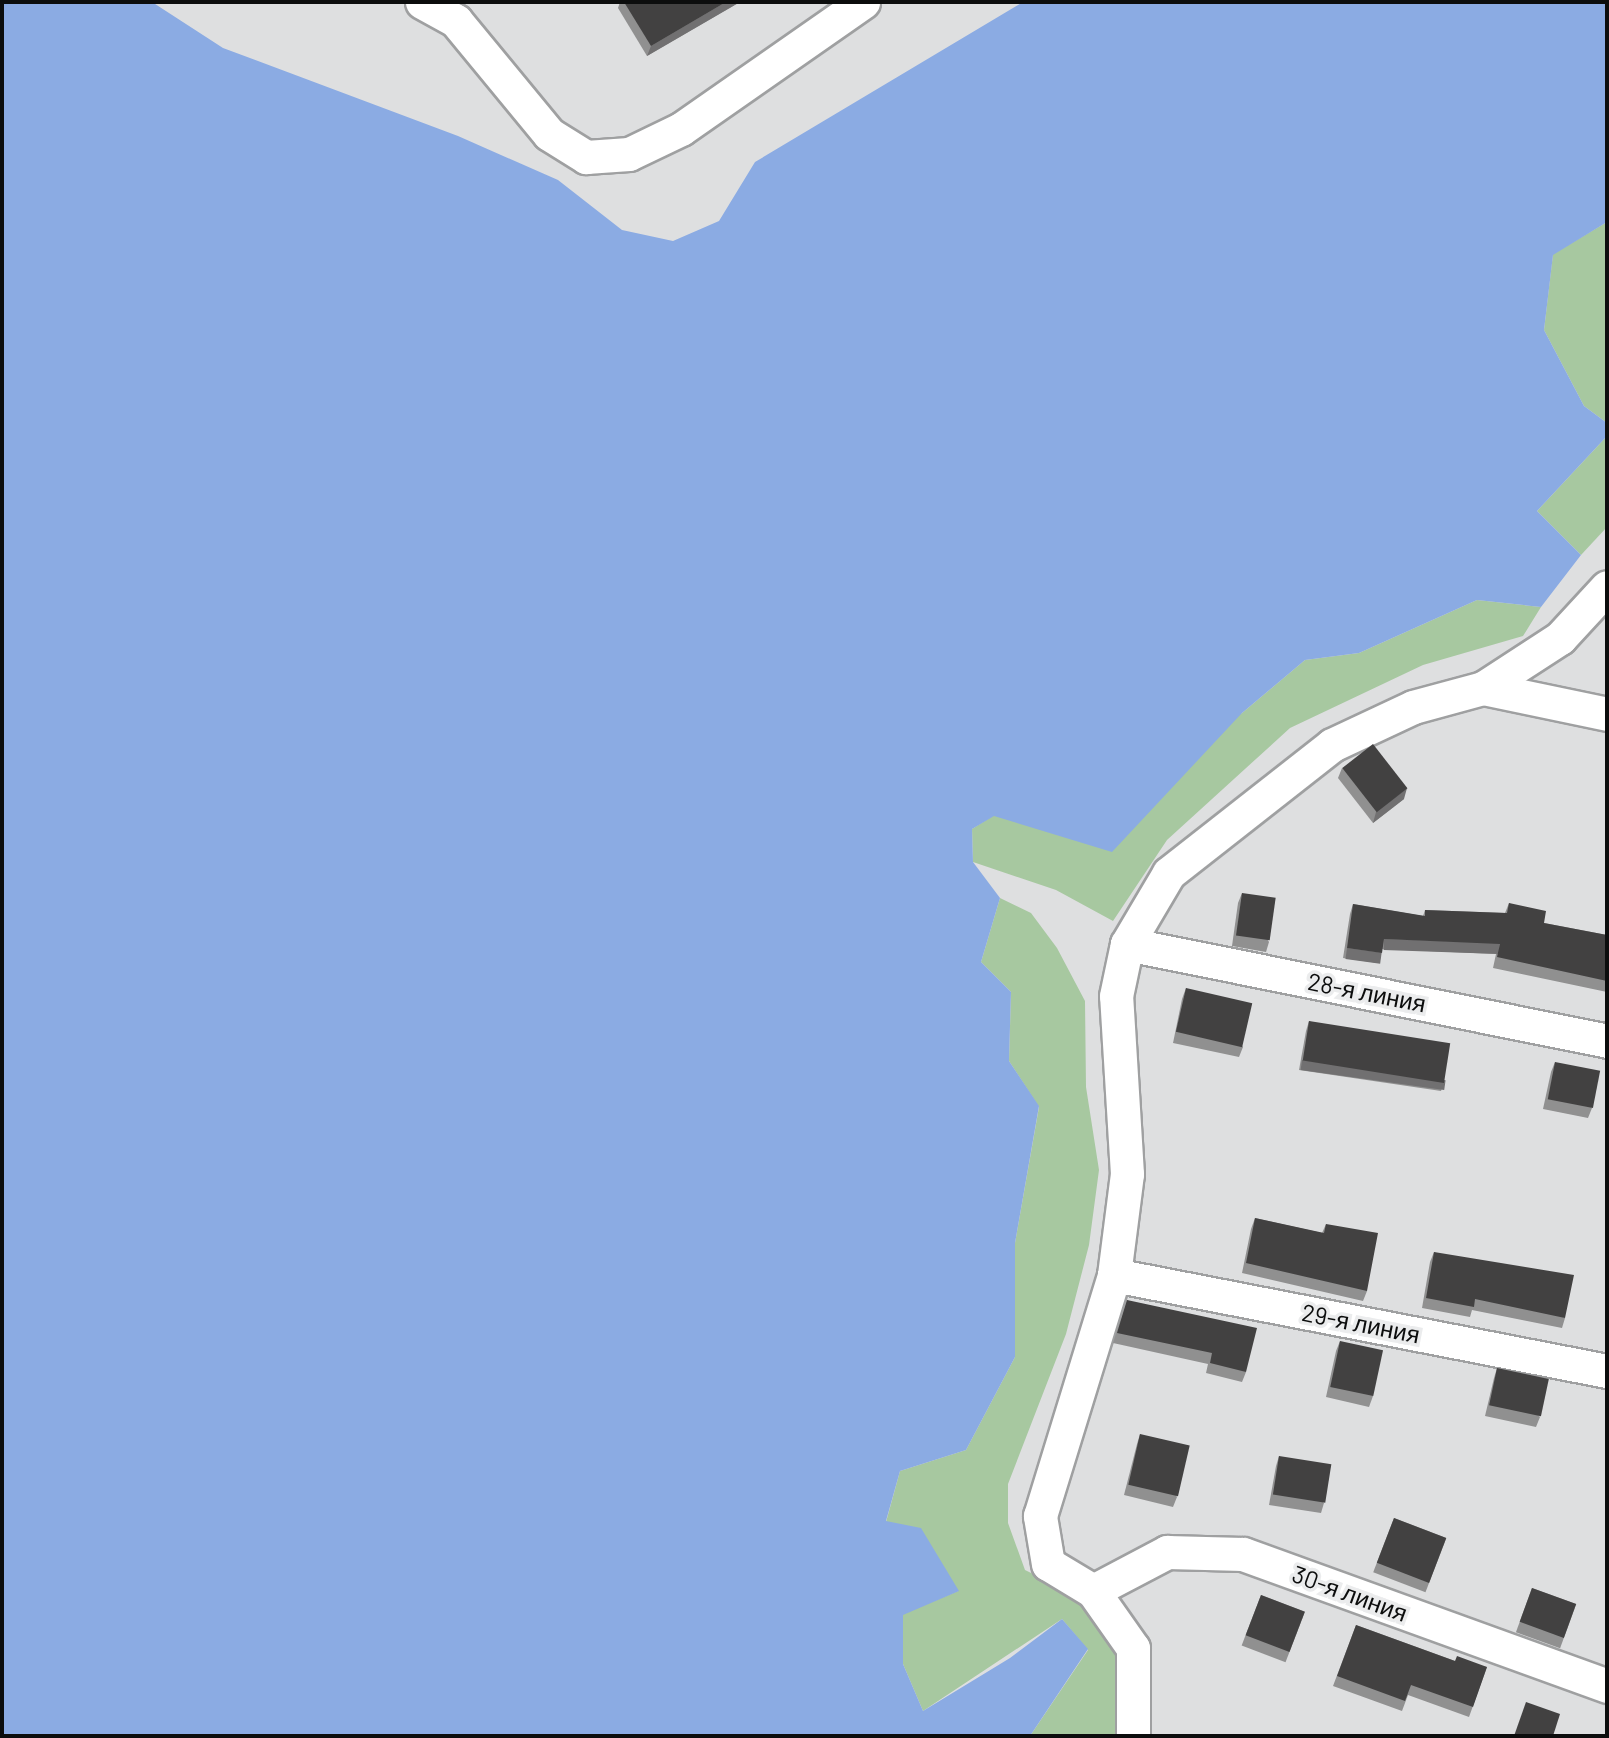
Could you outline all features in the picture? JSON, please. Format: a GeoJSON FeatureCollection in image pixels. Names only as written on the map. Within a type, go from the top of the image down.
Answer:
{"type":"FeatureCollection","features":[{"type":"Feature","properties":{"kind":"street"},"geometry":{"type":"LineString","coordinates":[[422,2],[465,11],[549,135],[586,157],[629,154],[681,129],[863,2]]}},
{"type":"Feature","properties":{"kind":"street"},"geometry":{"type":"LineString","coordinates":[[1133,1736],[1133,1648],[1093,1591],[1048,1564],[1040,1516],[1114,1275],[1127,1174],[1116,996],[1127,944],[1169,873],[1332,745],[1413,707],[1483,688],[1560,638],[1607,587]]}},
{"type":"Feature","properties":{"kind":"street"},"geometry":{"type":"LineString","coordinates":[[1483,688],[1607,714]]}},
{"type":"Feature","properties":{"kind":"street","name":"28-я линия"},"geometry":{"type":"LineString","coordinates":[[1127,944],[1607,1041]]}},
{"type":"Feature","properties":{"kind":"street","name":"29-я линия"},"geometry":{"type":"LineString","coordinates":[[1114,1275],[1607,1371]]}},
{"type":"Feature","properties":{"kind":"street","name":"30-я линия"},"geometry":{"type":"LineString","coordinates":[[1093,1591],[1167,1552],[1243,1554],[1607,1686]]}},
{"type":"Feature","properties":{"kind":"green space"},"geometry":{"type":"Polygon","coordinates":[[[1607,222],[1607,423],[1584,406],[1544,330],[1553,254],[1607,222]]]}},
{"type":"Feature","properties":{"kind":"green space"},"geometry":{"type":"Polygon","coordinates":[[[1607,436],[1607,527],[1581,555],[1537,511],[1607,436]]]}},
{"type":"Feature","properties":{"kind":"green space"},"geometry":{"type":"Polygon","coordinates":[[[1477,600],[1541,607],[1523,636],[1423,665],[1290,728],[1167,840],[1113,921],[1056,890],[973,862],[972,829],[994,815],[1019,822],[1242,713],[1305,660],[1359,653],[1477,600]]]}},
{"type":"Feature","properties":{"kind":"green space"},"geometry":{"type":"Polygon","coordinates":[[[1000,898],[1031,913],[1057,948],[1085,1001],[1086,1087],[1099,1170],[1089,1245],[1066,1334],[1008,1484],[1008,1523],[1025,1570],[1072,1593],[1097,1615],[1118,1658],[1116,1736],[1030,1736],[1088,1650],[1062,1619],[923,1711],[903,1664],[903,1614],[958,1591],[886,1522],[900,1471],[966,1450],[1015,1357],[1015,1243],[1039,1107],[1009,1061],[1011,992],[981,962],[1000,898]]]}},
{"type":"Feature","properties":{"kind":"water"},"geometry":{"type":"Polygon","coordinates":[[[2,2],[152,2],[223,48],[458,136],[558,180],[622,230],[673,241],[719,221],[755,162],[1023,2],[1607,2],[1607,222],[1553,255],[1544,330],[1584,406],[1607,423],[1607,436],[1537,511],[1581,555],[1541,607],[1477,600],[1359,653],[1305,660],[1242,713],[1112,852],[994,816],[972,829],[973,862],[1000,898],[981,962],[1011,992],[1009,1061],[1039,1106],[1015,1243],[1015,1357],[966,1450],[900,1471],[886,1521],[921,1528],[959,1591],[903,1615],[903,1664],[923,1711],[1010,1658],[1062,1619],[1088,1649],[1030,1736],[2,1736],[2,2]]]}},
{"type":"Feature","properties":{"kind":"building"},"geometry":{"type":"Polygon","coordinates":[[[624,2],[726,2],[651,46],[624,2]]]}},
{"type":"Feature","properties":{"kind":"building"},"geometry":{"type":"Polygon","coordinates":[[[1373,744],[1407,788],[1377,812],[1342,768],[1373,744]]]}},
{"type":"Feature","properties":{"kind":"building"},"geometry":{"type":"Polygon","coordinates":[[[1242,893],[1276,898],[1270,940],[1236,936],[1242,893]]]}},
{"type":"Feature","properties":{"kind":"building"},"geometry":{"type":"Polygon","coordinates":[[[1509,903],[1546,911],[1544,923],[1607,935],[1607,981],[1497,957],[1500,944],[1384,939],[1382,953],[1347,948],[1353,904],[1425,916],[1425,910],[1507,913],[1509,903]]]}},
{"type":"Feature","properties":{"kind":"building"},"geometry":{"type":"Polygon","coordinates":[[[1186,988],[1252,1003],[1242,1047],[1176,1032],[1186,988]]]}},
{"type":"Feature","properties":{"kind":"building"},"geometry":{"type":"Polygon","coordinates":[[[1309,1021],[1450,1043],[1444,1083],[1303,1061],[1309,1021]]]}},
{"type":"Feature","properties":{"kind":"building"},"geometry":{"type":"Polygon","coordinates":[[[1555,1062],[1600,1071],[1593,1108],[1548,1099],[1555,1062]]]}},
{"type":"Feature","properties":{"kind":"building"},"geometry":{"type":"Polygon","coordinates":[[[1255,1218],[1324,1233],[1326,1224],[1378,1233],[1367,1291],[1246,1263],[1255,1218]]]}},
{"type":"Feature","properties":{"kind":"building"},"geometry":{"type":"Polygon","coordinates":[[[1434,1252],[1574,1275],[1565,1318],[1475,1299],[1474,1307],[1426,1298],[1434,1252]]]}},
{"type":"Feature","properties":{"kind":"building"},"geometry":{"type":"Polygon","coordinates":[[[1127,1300],[1257,1328],[1246,1372],[1210,1363],[1212,1353],[1117,1333],[1127,1300]]]}},
{"type":"Feature","properties":{"kind":"building"},"geometry":{"type":"Polygon","coordinates":[[[1340,1341],[1383,1350],[1373,1396],[1330,1387],[1340,1341]]]}},
{"type":"Feature","properties":{"kind":"building"},"geometry":{"type":"Polygon","coordinates":[[[1497,1368],[1549,1379],[1541,1416],[1489,1405],[1497,1368]]]}},
{"type":"Feature","properties":{"kind":"building"},"geometry":{"type":"Polygon","coordinates":[[[1140,1434],[1190,1445],[1178,1496],[1128,1485],[1140,1434]]]}},
{"type":"Feature","properties":{"kind":"building"},"geometry":{"type":"Polygon","coordinates":[[[1279,1456],[1331,1464],[1325,1503],[1273,1495],[1279,1456]]]}},
{"type":"Feature","properties":{"kind":"building"},"geometry":{"type":"Polygon","coordinates":[[[1394,1518],[1446,1538],[1429,1583],[1377,1563],[1394,1518]]]}},
{"type":"Feature","properties":{"kind":"building"},"geometry":{"type":"Polygon","coordinates":[[[1532,1588],[1576,1604],[1564,1638],[1520,1622],[1532,1588]]]}},
{"type":"Feature","properties":{"kind":"building"},"geometry":{"type":"Polygon","coordinates":[[[1261,1595],[1305,1612],[1289,1652],[1246,1635],[1261,1595]]]}},
{"type":"Feature","properties":{"kind":"building"},"geometry":{"type":"Polygon","coordinates":[[[1356,1625],[1455,1661],[1457,1656],[1487,1667],[1473,1707],[1411,1685],[1405,1701],[1337,1676],[1356,1625]]]}},
{"type":"Feature","properties":{"kind":"building"},"geometry":{"type":"Polygon","coordinates":[[[1526,1702],[1560,1714],[1553,1736],[1514,1736],[1526,1702]]]}}]}
